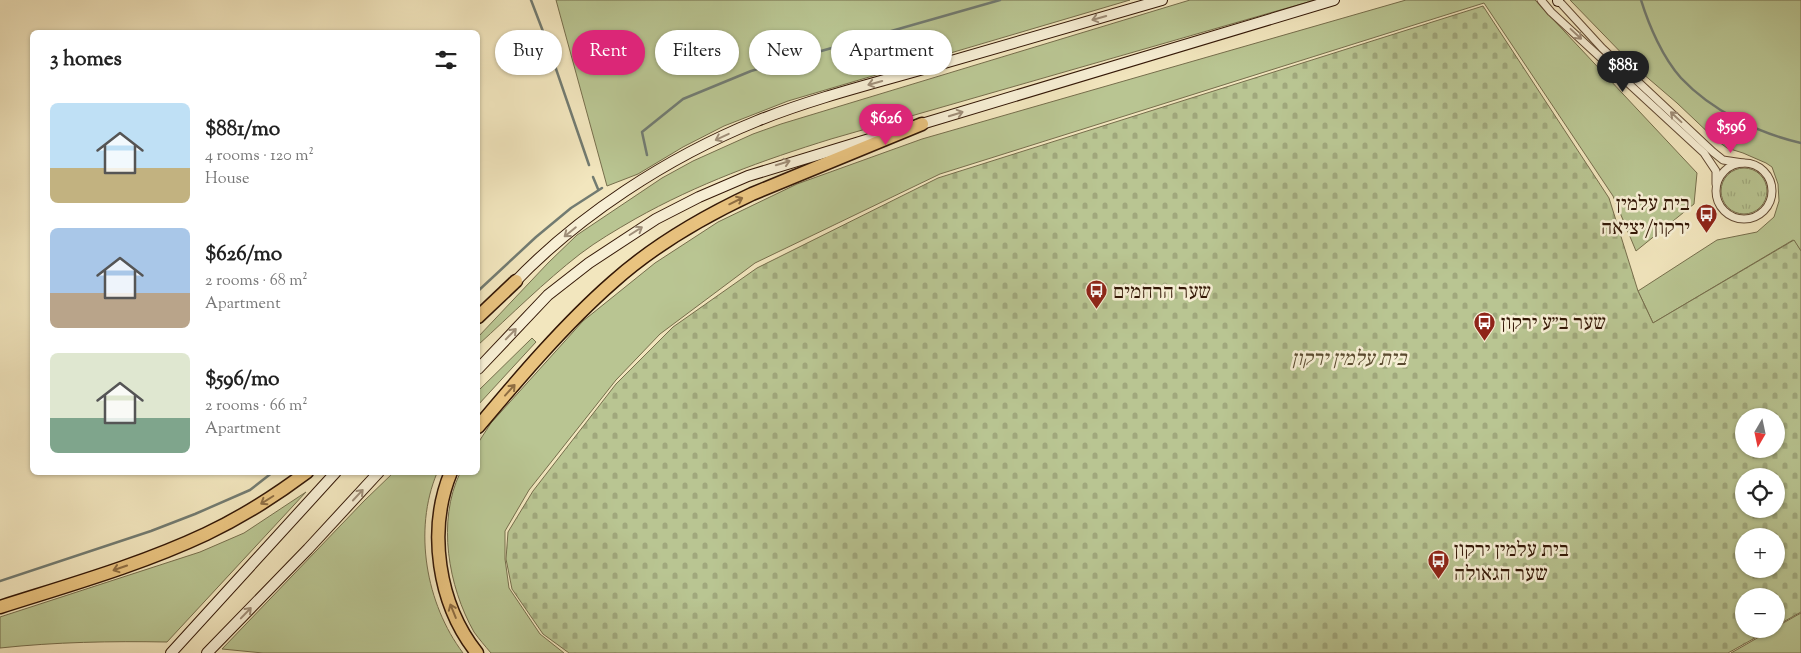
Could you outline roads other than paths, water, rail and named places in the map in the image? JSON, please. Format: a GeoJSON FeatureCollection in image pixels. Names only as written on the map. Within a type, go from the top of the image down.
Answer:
{"type":"FeatureCollection","features":[{"type":"Feature","properties":{"kind":"highway"},"geometry":{"type":"LineString","coordinates":[[480,425],[576,318],[613,282],[648,255],[735,202],[922,124]]}},
{"type":"Feature","properties":{"kind":"highway"},"geometry":{"type":"LineString","coordinates":[[480,315],[516,281]]}},
{"type":"Feature","properties":{"kind":"highway"},"geometry":{"type":"LineString","coordinates":[[0,607],[123,567],[206,534],[270,498],[303,475]]}},
{"type":"Feature","properties":{"kind":"highway"},"geometry":{"type":"LineString","coordinates":[[450,475],[444,495],[440,520],[439,547],[442,577],[454,614],[467,639],[477,653]]}},
{"type":"Feature","properties":{"kind":"main road"},"geometry":{"type":"LineString","coordinates":[[480,319],[516,281],[554,246],[615,198],[690,152],[803,104],[1162,0]]}},
{"type":"Feature","properties":{"kind":"main road"},"geometry":{"type":"LineString","coordinates":[[480,367],[548,295],[589,263],[656,219],[725,186],[772,167],[857,141],[922,124],[1334,0]]}},
{"type":"Feature","properties":{"kind":"main road"},"geometry":{"type":"LineString","coordinates":[[171,653],[187,633],[333,475]]}},
{"type":"Feature","properties":{"kind":"main road"},"geometry":{"type":"LineString","coordinates":[[209,650],[308,549],[376,475]]}},
{"type":"Feature","properties":{"kind":"street"},"geometry":{"type":"LineString","coordinates":[[1541,0],[1550,12],[1704,154],[1716,171],[1717,200],[1721,208],[1735,218],[1744,219],[1753,217],[1763,211],[1770,199],[1772,190],[1766,174],[1752,164],[1723,160],[1713,152],[1602,48],[1558,0]]}},
{"type":"Feature","properties":{"kind":"street"},"geometry":{"type":"LineString","coordinates":[[1716,184],[1723,172],[1736,164],[1743,163]]}},
{"type":"Feature","properties":{"kind":"waterway"},"geometry":{"type":"LineString","coordinates":[[531,0],[589,165]]}},
{"type":"Feature","properties":{"kind":"waterway"},"geometry":{"type":"LineString","coordinates":[[647,155],[642,132],[683,99],[751,71],[1000,0]]}},
{"type":"Feature","properties":{"kind":"waterway"},"geometry":{"type":"LineString","coordinates":[[1641,0],[1652,31],[1663,51],[1674,70],[1693,90],[1721,110],[1752,127],[1801,143]]}},
{"type":"Feature","properties":{"kind":"waterway"},"geometry":{"type":"LineString","coordinates":[[593,177],[598,189]]}},
{"type":"Feature","properties":{"kind":"waterway"},"geometry":{"type":"LineString","coordinates":[[480,289],[536,237],[571,208],[602,188]]}},
{"type":"Feature","properties":{"kind":"waterway"},"geometry":{"type":"LineString","coordinates":[[0,581],[151,531],[195,514],[250,490],[269,475]]}},
{"type":"Feature","properties":{"kind":"place","name":"בית עלמין ירקון/יציאה"},"geometry":{"type":"Point","coordinates":[1706,234]}},
{"type":"Feature","properties":{"kind":"place","name":"שער הרחמים"},"geometry":{"type":"Point","coordinates":[1097,310]}},
{"type":"Feature","properties":{"kind":"place","name":"שער ב״ע ירקון"},"geometry":{"type":"Point","coordinates":[1485,341]}},
{"type":"Feature","properties":{"kind":"place","name":"בית עלמין ירקון שער הגאולה"},"geometry":{"type":"Point","coordinates":[1438,580]}},
{"type":"Feature","properties":{"kind":"park label","name":"בית עלמין ירקון"},"geometry":{"type":"Point","coordinates":[1349,358]}}]}
